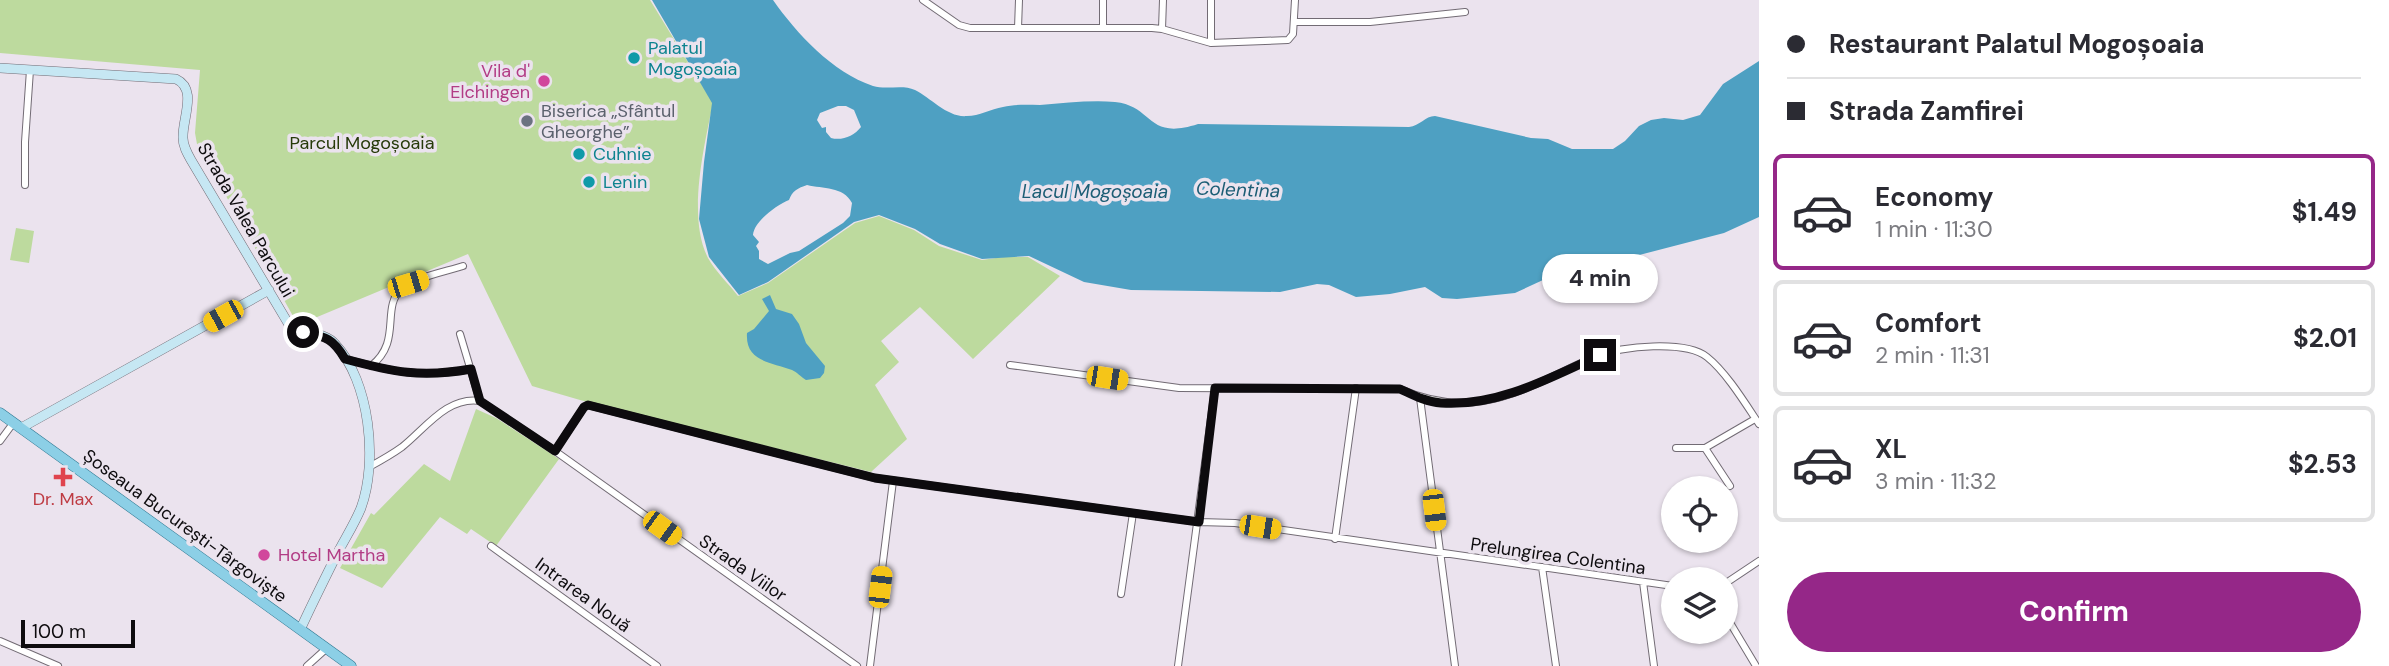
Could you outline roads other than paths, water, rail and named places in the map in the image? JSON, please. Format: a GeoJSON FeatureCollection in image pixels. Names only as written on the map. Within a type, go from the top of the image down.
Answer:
{"type":"FeatureCollection","features":[{"type":"Feature","properties":{"kind":"main road","name":"Șoseaua București-Târgoviște"},"geometry":{"type":"LineString","coordinates":[[0,412],[351,666]]}},
{"type":"Feature","properties":{"kind":"street"},"geometry":{"type":"LineString","coordinates":[[923,0],[965,27],[1162,29],[1211,43],[1288,40],[1293,34],[1295,0]]}},
{"type":"Feature","properties":{"kind":"street"},"geometry":{"type":"LineString","coordinates":[[1018,28],[1019,0]]}},
{"type":"Feature","properties":{"kind":"street"},"geometry":{"type":"LineString","coordinates":[[1103,0],[1103,28]]}},
{"type":"Feature","properties":{"kind":"street"},"geometry":{"type":"LineString","coordinates":[[1162,29],[1163,0]]}},
{"type":"Feature","properties":{"kind":"street"},"geometry":{"type":"LineString","coordinates":[[1211,0],[1211,43]]}},
{"type":"Feature","properties":{"kind":"street"},"geometry":{"type":"LineString","coordinates":[[1294,22],[1370,22],[1465,12]]}},
{"type":"Feature","properties":{"kind":"street","name":"Strada Valea Parcului"},"geometry":{"type":"LineString","coordinates":[[0,68],[176,79],[185,85],[188,96],[183,137],[186,152],[292,327],[328,338],[338,346],[357,380],[363,399],[369,467],[361,507],[301,628]]}},
{"type":"Feature","properties":{"kind":"street"},"geometry":{"type":"LineString","coordinates":[[25,185],[25,132],[30,70]]}},
{"type":"Feature","properties":{"kind":"street"},"geometry":{"type":"LineString","coordinates":[[371,366],[387,346],[391,312],[398,291],[408,284],[463,266]]}},
{"type":"Feature","properties":{"kind":"street"},"geometry":{"type":"LineString","coordinates":[[0,441],[18,425],[269,290]]}},
{"type":"Feature","properties":{"kind":"street"},"geometry":{"type":"LineString","coordinates":[[369,467],[403,446],[443,411],[466,401],[480,401],[460,334]]}},
{"type":"Feature","properties":{"kind":"street"},"geometry":{"type":"LineString","coordinates":[[1010,365],[1179,388],[1400,389],[1440,403],[1483,401],[1501,397],[1600,355],[1660,346],[1686,347],[1706,355],[1757,421],[1705,448],[1676,448]]}},
{"type":"Feature","properties":{"kind":"street"},"geometry":{"type":"LineString","coordinates":[[345,359],[424,374],[471,369]]}},
{"type":"Feature","properties":{"kind":"street"},"geometry":{"type":"LineString","coordinates":[[1178,666],[1215,388]]}},
{"type":"Feature","properties":{"kind":"street"},"geometry":{"type":"LineString","coordinates":[[1335,539],[1356,388]]}},
{"type":"Feature","properties":{"kind":"street"},"geometry":{"type":"LineString","coordinates":[[1420,398],[1455,666]]}},
{"type":"Feature","properties":{"kind":"street","name":"Strada Viilor"},"geometry":{"type":"LineString","coordinates":[[480,401],[555,451],[857,666]]}},
{"type":"Feature","properties":{"kind":"street","name":"Prelungirea Colentina"},"geometry":{"type":"LineString","coordinates":[[555,451],[588,405],[875,478],[1199,522],[1235,523],[1661,584]]}},
{"type":"Feature","properties":{"kind":"street"},"geometry":{"type":"LineString","coordinates":[[1705,448],[1723,476]]}},
{"type":"Feature","properties":{"kind":"street"},"geometry":{"type":"LineString","coordinates":[[870,666],[893,481]]}},
{"type":"Feature","properties":{"kind":"street"},"geometry":{"type":"LineString","coordinates":[[1121,594],[1133,513]]}},
{"type":"Feature","properties":{"kind":"street","name":"Intrarea Nouă"},"geometry":{"type":"LineString","coordinates":[[491,547],[657,666]]}},
{"type":"Feature","properties":{"kind":"street"},"geometry":{"type":"LineString","coordinates":[[1738,575],[1759,561]]}},
{"type":"Feature","properties":{"kind":"street"},"geometry":{"type":"LineString","coordinates":[[1542,567],[1556,666]]}},
{"type":"Feature","properties":{"kind":"street"},"geometry":{"type":"LineString","coordinates":[[1643,582],[1654,666]]}},
{"type":"Feature","properties":{"kind":"street"},"geometry":{"type":"LineString","coordinates":[[1738,636],[1756,666]]}},
{"type":"Feature","properties":{"kind":"street"},"geometry":{"type":"LineString","coordinates":[[0,641],[58,666]]}},
{"type":"Feature","properties":{"kind":"street"},"geometry":{"type":"LineString","coordinates":[[307,666],[327,648]]}},
{"type":"Feature","properties":{"kind":"water","name":"Lacul Mogoșoaia"},"geometry":{"type":"Polygon","coordinates":[[[652,0],[773,0],[804,38],[843,71],[873,86],[915,90],[946,111],[960,116],[976,115],[1012,105],[1115,102],[1128,105],[1159,126],[1169,128],[1198,124],[1409,127],[1435,116],[1531,138],[1548,139],[1572,149],[1613,149],[1639,126],[1651,120],[1683,120],[1700,115],[1723,84],[1759,61],[1759,217],[1724,233],[1543,280],[1515,293],[1457,299],[1442,298],[1425,287],[1356,297],[1329,285],[1317,284],[1280,292],[1131,290],[1084,282],[1029,256],[982,259],[940,244],[915,229],[879,215],[854,222],[768,282],[739,295],[709,257],[699,219],[712,103],[652,0]],[[838,106],[820,113],[817,120],[822,128],[826,127],[831,138],[835,139],[848,137],[861,127],[854,110],[838,106]],[[807,185],[796,190],[789,200],[757,224],[753,235],[759,242],[756,246],[759,259],[768,264],[799,251],[850,216],[852,203],[843,194],[832,189],[807,185]]]}},
{"type":"Feature","properties":{"kind":"water"},"geometry":{"type":"Polygon","coordinates":[[[770,295],[776,309],[792,314],[806,343],[825,366],[820,378],[806,380],[792,370],[761,359],[750,350],[747,333],[754,329],[769,311],[762,299],[770,295]]]}},
{"type":"Feature","properties":{"kind":"place","name":"Palatul Mogoșoaia"},"geometry":{"type":"Point","coordinates":[634,58]}},
{"type":"Feature","properties":{"kind":"place","name":"Vila d' Elchingen"},"geometry":{"type":"Point","coordinates":[544,81]}},
{"type":"Feature","properties":{"kind":"place","name":"Biserica „Sfântul Gheorghe”"},"geometry":{"type":"Point","coordinates":[527,121]}},
{"type":"Feature","properties":{"kind":"place","name":"Cuhnie"},"geometry":{"type":"Point","coordinates":[579,154]}},
{"type":"Feature","properties":{"kind":"place","name":"Lenin"},"geometry":{"type":"Point","coordinates":[589,182]}},
{"type":"Feature","properties":{"kind":"place","name":"Dr. Max"},"geometry":{"type":"Point","coordinates":[63,477]}},
{"type":"Feature","properties":{"kind":"place","name":"Hotel Martha"},"geometry":{"type":"Point","coordinates":[264,555]}},
{"type":"Feature","properties":{"kind":"park label","name":"Parcul Mogoșoaia"},"geometry":{"type":"Point","coordinates":[362,143]}},
{"type":"Feature","properties":{"kind":"water label","name":"Colentina"},"geometry":{"type":"Point","coordinates":[1238,189]}}]}
